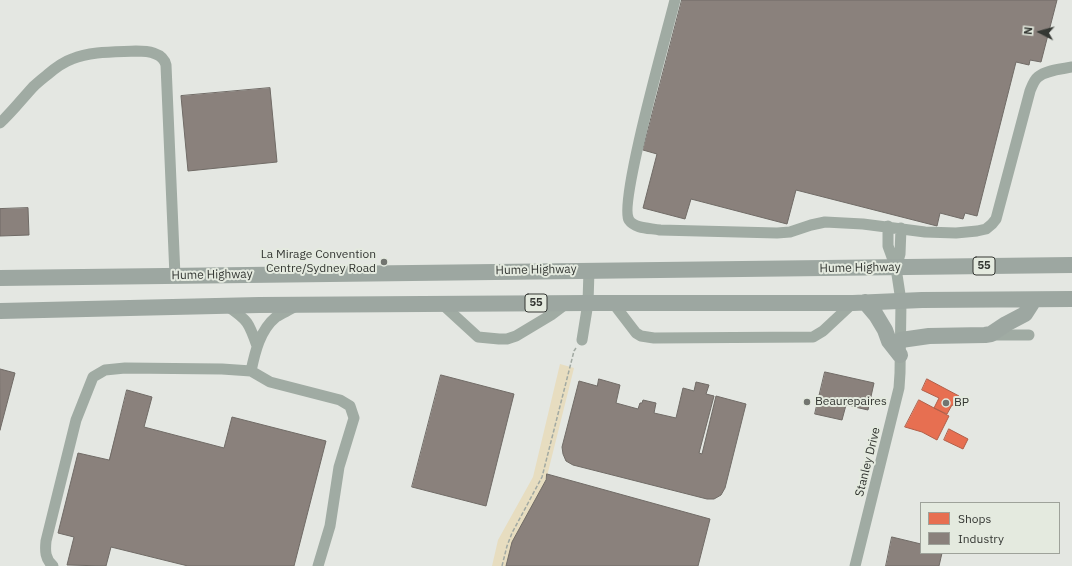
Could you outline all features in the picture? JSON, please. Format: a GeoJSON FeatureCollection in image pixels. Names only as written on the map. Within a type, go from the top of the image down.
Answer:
{"type":"FeatureCollection","features":[{"type":"Feature","properties":{"kind":"highway","name":"Hume Highway"},"geometry":{"type":"LineString","coordinates":[[0,278],[1072,265]]}},
{"type":"Feature","properties":{"kind":"highway"},"geometry":{"type":"LineString","coordinates":[[859,303],[876,315],[885,330],[889,341],[900,348],[929,336],[985,336],[991,334],[1024,314],[1034,300]]}},
{"type":"Feature","properties":{"kind":"highway","name":"55"},"geometry":{"type":"LineString","coordinates":[[0,310],[298,305],[859,303],[901,301],[1072,300]]}},
{"type":"Feature","properties":{"kind":"street"},"geometry":{"type":"LineString","coordinates":[[675,0],[632,172],[627,201],[627,215],[629,220],[633,224],[642,228],[751,233],[790,232],[825,222],[888,226],[925,232],[956,233],[986,229],[996,219],[1030,91],[1034,82],[1038,76],[1045,73],[1072,68]]}},
{"type":"Feature","properties":{"kind":"street"},"geometry":{"type":"LineString","coordinates":[[0,123],[34,86],[55,69],[71,59],[106,52],[142,51],[160,55],[165,60],[166,65],[174,276]]}},
{"type":"Feature","properties":{"kind":"street"},"geometry":{"type":"LineString","coordinates":[[888,226],[888,246],[896,268]]}},
{"type":"Feature","properties":{"kind":"street"},"geometry":{"type":"LineString","coordinates":[[896,268],[900,254],[901,228]]}},
{"type":"Feature","properties":{"kind":"street","name":"Stanley Drive"},"geometry":{"type":"LineString","coordinates":[[855,566],[896,401],[900,373],[901,301],[896,268]]}},
{"type":"Feature","properties":{"kind":"street"},"geometry":{"type":"LineString","coordinates":[[582,340],[588,303],[589,270]]}},
{"type":"Feature","properties":{"kind":"street"},"geometry":{"type":"LineString","coordinates":[[442,304],[478,337],[508,339],[516,336],[551,315],[566,303]]}},
{"type":"Feature","properties":{"kind":"street"},"geometry":{"type":"LineString","coordinates":[[613,303],[636,333],[641,336],[654,338],[813,337],[859,303]]}},
{"type":"Feature","properties":{"kind":"street"},"geometry":{"type":"LineString","coordinates":[[251,371],[256,346],[264,332],[276,317],[298,305]]}},
{"type":"Feature","properties":{"kind":"street"},"geometry":{"type":"LineString","coordinates":[[227,306],[243,316],[250,327],[256,346]]}},
{"type":"Feature","properties":{"kind":"street"},"geometry":{"type":"LineString","coordinates":[[985,336],[1028,335]]}},
{"type":"Feature","properties":{"kind":"street"},"geometry":{"type":"LineString","coordinates":[[53,566],[48,562],[45,552],[46,541],[76,420],[93,377],[105,370],[125,368],[222,369],[251,371],[270,382],[340,400],[350,406],[354,418],[339,467],[330,526],[318,566]]}},
{"type":"Feature","properties":{"kind":"path"},"geometry":{"type":"LineString","coordinates":[[502,566],[512,533],[542,478],[574,351],[582,340]]}},
{"type":"Feature","properties":{"kind":"shaded area"},"geometry":{"type":"Polygon","coordinates":[[[560,364],[574,368],[546,480],[506,566],[492,566],[498,540],[533,477],[560,364]]]}},
{"type":"Feature","properties":{"kind":"building: Shops"},"geometry":{"type":"Polygon","coordinates":[[[927,379],[959,396],[955,406],[952,405],[947,414],[934,408],[939,398],[922,390],[927,379]]]}},
{"type":"Feature","properties":{"kind":"building: Shops"},"geometry":{"type":"Polygon","coordinates":[[[919,400],[949,416],[937,440],[922,432],[905,427],[919,400]]]}},
{"type":"Feature","properties":{"kind":"building: Shops"},"geometry":{"type":"Polygon","coordinates":[[[949,429],[968,439],[963,449],[944,440],[949,429]]]}},
{"type":"Feature","properties":{"kind":"building: Industry"},"geometry":{"type":"Polygon","coordinates":[[[682,0],[1057,0],[1041,62],[1030,60],[1029,65],[1016,62],[977,216],[965,213],[963,219],[940,213],[937,226],[796,190],[787,224],[691,199],[685,219],[643,208],[657,154],[643,150],[682,0]]]}},
{"type":"Feature","properties":{"kind":"building: Industry"},"geometry":{"type":"Polygon","coordinates":[[[270,88],[277,162],[188,171],[181,96],[270,88]]]}},
{"type":"Feature","properties":{"kind":"building: Industry"},"geometry":{"type":"Polygon","coordinates":[[[28,208],[29,235],[0,236],[0,209],[28,208]]]}},
{"type":"Feature","properties":{"kind":"building: Industry"},"geometry":{"type":"Polygon","coordinates":[[[0,369],[15,373],[0,430],[0,369]]]}},
{"type":"Feature","properties":{"kind":"building: Industry"},"geometry":{"type":"Polygon","coordinates":[[[825,372],[874,383],[868,410],[846,405],[842,420],[815,414],[825,372]]]}},
{"type":"Feature","properties":{"kind":"building: Industry"},"geometry":{"type":"Polygon","coordinates":[[[441,375],[514,394],[486,506],[412,487],[441,375]]]}},
{"type":"Feature","properties":{"kind":"building: Industry"},"geometry":{"type":"Polygon","coordinates":[[[599,379],[620,385],[616,403],[638,409],[643,400],[656,403],[654,413],[676,418],[683,388],[694,391],[696,382],[709,385],[706,394],[714,396],[699,453],[702,454],[716,396],[746,404],[725,488],[721,495],[714,499],[707,499],[573,465],[566,461],[562,447],[579,381],[597,386],[599,379]]]}},
{"type":"Feature","properties":{"kind":"building: Industry"},"geometry":{"type":"Polygon","coordinates":[[[127,390],[152,397],[144,427],[224,448],[232,417],[326,441],[294,566],[188,566],[111,547],[106,566],[67,565],[74,537],[58,533],[78,453],[109,460],[127,390]]]}},
{"type":"Feature","properties":{"kind":"building: Industry"},"geometry":{"type":"Polygon","coordinates":[[[547,474],[710,519],[698,566],[506,566],[512,542],[546,480],[547,474]]]}},
{"type":"Feature","properties":{"kind":"building: Industry"},"geometry":{"type":"Polygon","coordinates":[[[892,537],[920,544],[920,554],[942,554],[939,566],[886,566],[892,537]]]}},
{"type":"Feature","properties":{"kind":"place","name":"La Mirage Convention Centre/Sydney Road"},"geometry":{"type":"Point","coordinates":[384,262]}},
{"type":"Feature","properties":{"kind":"place","name":"Beaurepaires"},"geometry":{"type":"Point","coordinates":[807,402]}},
{"type":"Feature","properties":{"kind":"place","name":"BP"},"geometry":{"type":"Point","coordinates":[946,403]}}]}
